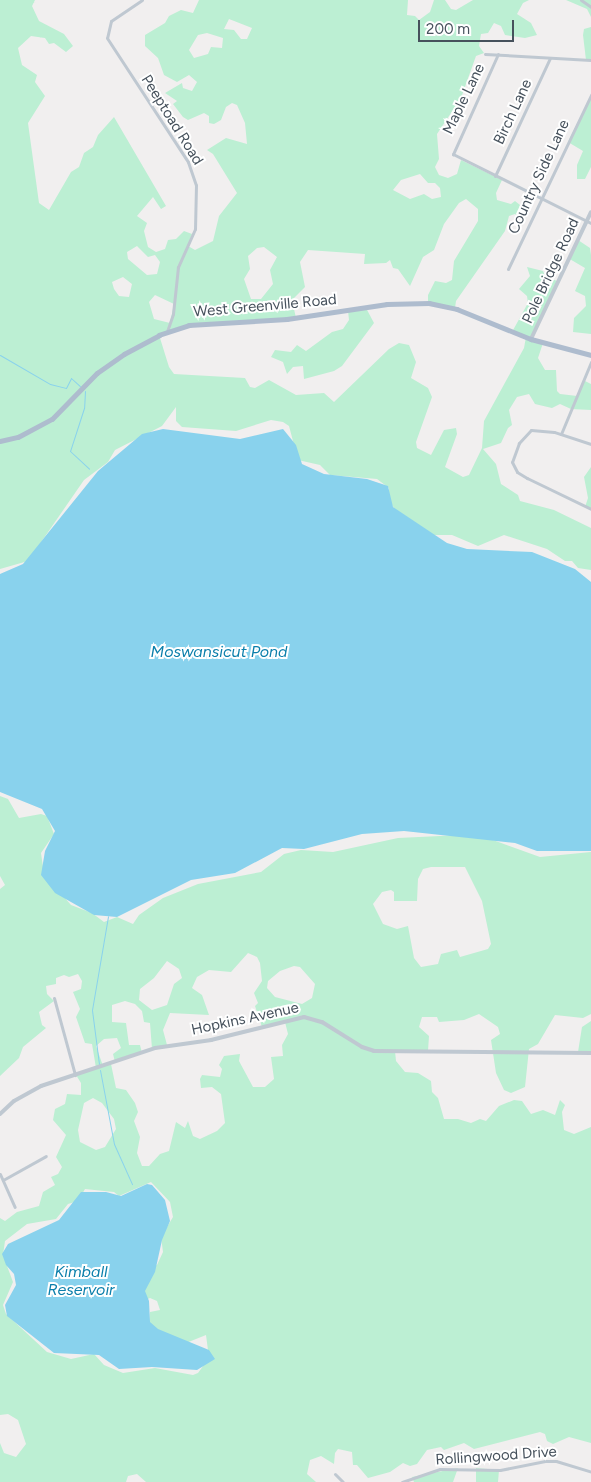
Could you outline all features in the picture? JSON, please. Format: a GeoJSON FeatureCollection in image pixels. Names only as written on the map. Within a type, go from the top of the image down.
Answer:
{"type":"FeatureCollection","features":[{"type":"Feature","properties":{"kind":"main road","name":"West Greenville Road"},"geometry":{"type":"LineString","coordinates":[[0,440],[18,437],[52,419],[107,365],[167,331],[194,324],[292,319],[408,302],[457,309],[531,339],[591,355]]}},
{"type":"Feature","properties":{"kind":"street","name":"Peeptoad Road"},"geometry":{"type":"LineString","coordinates":[[142,0],[111,22],[107,38],[190,166],[196,185],[195,229],[178,268],[173,314],[167,331]]}},
{"type":"Feature","properties":{"kind":"street"},"geometry":{"type":"LineString","coordinates":[[581,0],[591,6]]}},
{"type":"Feature","properties":{"kind":"street"},"geometry":{"type":"LineString","coordinates":[[486,54],[591,60]]}},
{"type":"Feature","properties":{"kind":"street","name":"Maple Lane"},"geometry":{"type":"LineString","coordinates":[[495,176],[453,154],[498,54]]}},
{"type":"Feature","properties":{"kind":"street","name":"Birch Lane"},"geometry":{"type":"LineString","coordinates":[[495,176],[550,58]]}},
{"type":"Feature","properties":{"kind":"street","name":"Country Side Lane"},"geometry":{"type":"LineString","coordinates":[[508,269],[591,95]]}},
{"type":"Feature","properties":{"kind":"street"},"geometry":{"type":"LineString","coordinates":[[495,176],[542,197],[589,222]]}},
{"type":"Feature","properties":{"kind":"street","name":"Pole Bridge Road"},"geometry":{"type":"LineString","coordinates":[[531,339],[589,222],[591,212]]}},
{"type":"Feature","properties":{"kind":"street"},"geometry":{"type":"LineString","coordinates":[[561,434],[591,362]]}},
{"type":"Feature","properties":{"kind":"street"},"geometry":{"type":"LineString","coordinates":[[591,444],[561,434],[528,431],[513,456],[513,468],[527,478],[591,509]]}},
{"type":"Feature","properties":{"kind":"street"},"geometry":{"type":"LineString","coordinates":[[54,998],[75,1076]]}},
{"type":"Feature","properties":{"kind":"street","name":"Hopkins Avenue"},"geometry":{"type":"LineString","coordinates":[[0,1114],[22,1096],[170,1044],[211,1040],[304,1017],[322,1022],[362,1047],[374,1051],[591,1052]]}},
{"type":"Feature","properties":{"kind":"street"},"geometry":{"type":"LineString","coordinates":[[3,1180],[46,1156]]}},
{"type":"Feature","properties":{"kind":"street"},"geometry":{"type":"LineString","coordinates":[[0,1174],[15,1207]]}},
{"type":"Feature","properties":{"kind":"street","name":"Rollingwood Drive"},"geometry":{"type":"LineString","coordinates":[[402,1482],[440,1469],[500,1470],[544,1461],[556,1461],[591,1472]]}},
{"type":"Feature","properties":{"kind":"street"},"geometry":{"type":"LineString","coordinates":[[335,1474],[343,1482]]}},
{"type":"Feature","properties":{"kind":"green space"},"geometry":{"type":"Polygon","coordinates":[[[0,0],[35,0],[32,6],[39,21],[64,34],[73,46],[66,52],[54,43],[49,44],[45,38],[31,36],[18,48],[22,65],[37,75],[35,82],[45,96],[28,123],[39,203],[49,210],[71,172],[79,167],[84,153],[93,147],[98,135],[114,117],[166,206],[161,209],[153,197],[137,216],[147,223],[144,231],[148,247],[156,252],[165,249],[168,240],[176,239],[184,231],[192,234],[188,246],[195,250],[213,241],[219,216],[237,193],[213,154],[207,150],[226,138],[247,144],[245,123],[237,105],[232,103],[226,107],[221,120],[214,124],[209,123],[209,116],[204,113],[188,120],[183,117],[173,104],[177,101],[165,93],[182,83],[183,88],[192,91],[197,82],[189,75],[177,82],[164,75],[158,58],[145,46],[145,35],[165,23],[169,16],[181,10],[193,13],[199,0],[408,0],[407,15],[415,16],[419,20],[430,12],[434,0],[445,0],[451,9],[456,10],[473,0],[529,0],[523,3],[517,14],[531,23],[537,35],[525,38],[505,35],[501,26],[494,23],[488,33],[481,34],[479,46],[484,53],[476,56],[461,98],[437,134],[439,159],[435,167],[439,175],[448,178],[457,174],[461,160],[502,180],[496,193],[497,200],[511,204],[515,201],[525,209],[520,218],[515,214],[509,216],[505,231],[456,301],[455,308],[428,303],[428,295],[435,281],[446,283],[452,280],[454,261],[478,221],[478,209],[466,199],[459,203],[444,224],[434,250],[423,257],[410,286],[398,269],[393,268],[390,260],[386,263],[364,264],[365,254],[308,250],[300,262],[305,287],[292,300],[296,318],[201,323],[161,334],[160,338],[169,367],[174,374],[245,378],[250,387],[255,388],[269,380],[296,395],[324,393],[334,402],[389,349],[399,343],[409,345],[416,362],[411,378],[428,388],[432,397],[416,442],[417,448],[431,455],[444,430],[456,428],[457,434],[445,467],[463,477],[469,475],[482,448],[484,421],[524,348],[526,337],[512,332],[528,303],[527,296],[519,289],[530,276],[527,267],[543,271],[545,276],[557,281],[532,338],[543,343],[538,358],[545,370],[556,370],[557,391],[560,394],[577,396],[585,381],[591,384],[591,410],[571,409],[560,404],[552,408],[535,404],[529,394],[517,397],[509,410],[512,425],[508,428],[501,443],[483,449],[496,464],[501,484],[518,495],[520,501],[554,510],[591,528],[591,570],[578,568],[572,561],[565,561],[547,549],[504,535],[478,546],[452,535],[420,535],[405,523],[389,501],[389,488],[377,479],[330,475],[320,465],[298,460],[289,426],[283,422],[271,420],[236,431],[182,427],[176,421],[176,407],[162,426],[115,450],[108,462],[84,480],[28,561],[0,569],[0,0]],[[229,19],[224,29],[234,30],[241,39],[247,39],[252,28],[229,19]],[[207,33],[198,35],[189,50],[194,58],[208,54],[211,47],[222,48],[223,38],[207,33]],[[420,174],[401,180],[393,190],[410,199],[424,194],[432,199],[441,197],[440,188],[435,183],[428,183],[420,174]],[[137,246],[127,252],[128,259],[147,275],[157,274],[160,262],[155,255],[148,257],[137,246]],[[264,247],[257,248],[248,256],[250,269],[244,279],[251,299],[261,299],[273,284],[270,270],[277,257],[264,247]],[[123,277],[112,282],[119,296],[129,297],[132,284],[123,277]],[[155,295],[149,302],[154,319],[170,323],[174,304],[155,295]]]}},
{"type":"Feature","properties":{"kind":"green space"},"geometry":{"type":"Polygon","coordinates":[[[566,0],[591,0],[591,17],[587,9],[566,0]]]}},
{"type":"Feature","properties":{"kind":"green space"},"geometry":{"type":"Polygon","coordinates":[[[591,27],[591,60],[586,60],[583,35],[584,29],[591,27]]]}},
{"type":"Feature","properties":{"kind":"green space"},"geometry":{"type":"Polygon","coordinates":[[[591,95],[591,167],[585,179],[577,179],[577,165],[583,151],[568,142],[591,95]]]}},
{"type":"Feature","properties":{"kind":"green space"},"geometry":{"type":"Polygon","coordinates":[[[578,240],[590,248],[591,255],[591,334],[573,332],[574,318],[586,306],[585,296],[575,291],[585,268],[568,258],[578,240]]]}},
{"type":"Feature","properties":{"kind":"green space"},"geometry":{"type":"Polygon","coordinates":[[[366,308],[374,323],[342,366],[334,371],[304,379],[303,366],[293,367],[287,374],[283,362],[271,357],[275,350],[291,352],[297,345],[306,351],[332,332],[343,329],[349,320],[348,311],[366,308]]]}},
{"type":"Feature","properties":{"kind":"green space"},"geometry":{"type":"Polygon","coordinates":[[[591,467],[591,509],[585,507],[588,498],[584,477],[591,467]]]}},
{"type":"Feature","properties":{"kind":"green space"},"geometry":{"type":"Polygon","coordinates":[[[0,796],[8,799],[19,818],[41,814],[47,816],[54,834],[41,853],[44,874],[71,905],[92,913],[104,922],[117,917],[133,924],[139,915],[163,898],[198,884],[261,872],[284,854],[301,850],[333,852],[398,838],[461,835],[493,840],[540,857],[591,852],[591,1014],[583,1018],[555,1015],[538,1044],[529,1049],[525,1087],[511,1093],[504,1090],[496,1073],[491,1040],[500,1034],[498,1027],[479,1014],[464,1020],[439,1022],[437,1017],[422,1017],[419,1027],[429,1036],[428,1051],[395,1051],[396,1061],[405,1072],[418,1073],[431,1081],[432,1092],[438,1098],[444,1119],[458,1119],[471,1123],[480,1119],[486,1121],[499,1106],[514,1100],[522,1101],[531,1114],[543,1110],[555,1115],[560,1100],[565,1105],[562,1112],[564,1130],[574,1134],[591,1127],[591,1443],[569,1437],[553,1444],[547,1441],[545,1434],[540,1432],[474,1449],[464,1443],[444,1450],[441,1447],[427,1450],[417,1464],[410,1466],[403,1463],[390,1472],[368,1478],[357,1465],[353,1465],[352,1452],[338,1449],[335,1453],[334,1464],[321,1456],[310,1460],[307,1474],[316,1482],[146,1482],[137,1474],[128,1476],[126,1482],[0,1482],[0,1443],[4,1453],[16,1457],[26,1444],[18,1420],[8,1414],[0,1415],[0,1218],[5,1221],[17,1212],[39,1206],[43,1192],[55,1185],[51,1177],[58,1174],[62,1167],[56,1157],[66,1135],[53,1120],[55,1109],[65,1104],[67,1094],[81,1095],[81,1083],[76,1075],[96,1068],[92,1044],[85,1043],[76,1017],[80,1009],[73,992],[81,989],[82,981],[78,974],[69,977],[64,975],[56,978],[56,984],[46,986],[47,994],[54,1001],[39,1012],[42,1025],[46,1028],[23,1047],[19,1058],[0,1076],[0,889],[5,885],[0,876],[0,796]],[[431,867],[423,869],[418,879],[417,901],[394,901],[394,892],[391,890],[382,892],[373,904],[383,924],[397,929],[408,926],[414,958],[421,967],[438,964],[441,954],[457,950],[460,957],[488,949],[491,944],[482,901],[465,867],[431,867]],[[248,953],[231,972],[209,970],[197,977],[192,988],[202,995],[209,1015],[170,1013],[163,1030],[167,1045],[152,1049],[150,1023],[144,1022],[142,1011],[135,1004],[125,1001],[112,1005],[112,1022],[126,1023],[129,1045],[140,1045],[142,1053],[115,1062],[113,1054],[121,1048],[117,1038],[104,1039],[96,1046],[103,1066],[111,1064],[116,1088],[126,1090],[135,1103],[138,1112],[134,1121],[140,1137],[137,1153],[142,1166],[149,1166],[160,1154],[169,1151],[176,1122],[185,1128],[188,1121],[193,1136],[200,1139],[217,1131],[225,1123],[221,1094],[212,1087],[201,1088],[200,1079],[202,1075],[220,1077],[222,1069],[219,1065],[224,1056],[240,1054],[239,1061],[253,1087],[265,1087],[274,1079],[271,1057],[283,1056],[282,1045],[288,1034],[285,1022],[262,1027],[255,1006],[258,1003],[254,993],[262,981],[260,963],[257,957],[248,953]],[[167,961],[154,978],[140,989],[139,1000],[152,1010],[167,1005],[174,984],[182,978],[179,969],[167,961]],[[294,966],[280,971],[268,981],[267,988],[275,997],[302,1004],[312,998],[315,984],[300,967],[294,966]],[[93,1098],[84,1103],[78,1130],[80,1142],[96,1150],[105,1147],[116,1129],[114,1119],[102,1103],[93,1098]],[[151,1182],[119,1196],[114,1192],[85,1189],[78,1201],[68,1204],[56,1219],[27,1224],[5,1241],[3,1255],[13,1282],[3,1305],[6,1314],[47,1352],[71,1359],[94,1354],[104,1365],[123,1373],[155,1368],[193,1375],[198,1373],[209,1358],[206,1335],[176,1347],[149,1330],[150,1312],[160,1310],[157,1301],[150,1298],[143,1301],[141,1293],[163,1252],[161,1237],[173,1217],[170,1202],[151,1182]]]}},
{"type":"Feature","properties":{"kind":"green space"},"geometry":{"type":"Polygon","coordinates":[[[591,1021],[591,1052],[578,1052],[582,1027],[591,1021]]]}},
{"type":"Feature","properties":{"kind":"green space"},"geometry":{"type":"Polygon","coordinates":[[[458,1468],[453,1482],[414,1482],[412,1477],[458,1468]]]}},
{"type":"Feature","properties":{"kind":"green space"},"geometry":{"type":"Polygon","coordinates":[[[476,1468],[499,1470],[498,1482],[476,1482],[476,1468]]]}},
{"type":"Feature","properties":{"kind":"water","name":"Moswansicut Pond"},"geometry":{"type":"Polygon","coordinates":[[[163,429],[240,439],[283,429],[296,445],[302,464],[324,474],[367,479],[388,486],[393,507],[447,543],[467,549],[532,552],[575,569],[591,582],[591,851],[537,851],[515,843],[404,831],[362,834],[304,849],[282,848],[235,873],[191,880],[117,917],[94,915],[55,893],[41,875],[45,851],[55,831],[42,809],[0,792],[0,574],[23,564],[98,471],[142,434],[163,429]]]}},
{"type":"Feature","properties":{"kind":"water","name":"Kimball Reservoir"},"geometry":{"type":"Polygon","coordinates":[[[147,1184],[152,1185],[165,1200],[170,1221],[162,1240],[155,1272],[145,1291],[149,1301],[150,1322],[158,1329],[209,1350],[215,1359],[197,1370],[152,1367],[119,1369],[99,1355],[54,1353],[7,1316],[5,1305],[16,1285],[14,1274],[6,1265],[2,1254],[8,1244],[59,1220],[81,1192],[106,1192],[121,1196],[147,1184]]]}},
{"type":"Feature","properties":{"kind":"waterway"},"geometry":{"type":"LineString","coordinates":[[0,355],[50,384],[66,388],[71,378],[80,386]]}},
{"type":"Feature","properties":{"kind":"waterway"},"geometry":{"type":"LineString","coordinates":[[85,391],[84,408],[70,451],[89,469]]}},
{"type":"Feature","properties":{"kind":"waterway"},"geometry":{"type":"LineString","coordinates":[[99,1064],[92,1010],[108,916]]}},
{"type":"Feature","properties":{"kind":"waterway"},"geometry":{"type":"LineString","coordinates":[[100,1070],[114,1144],[132,1184]]}}]}
